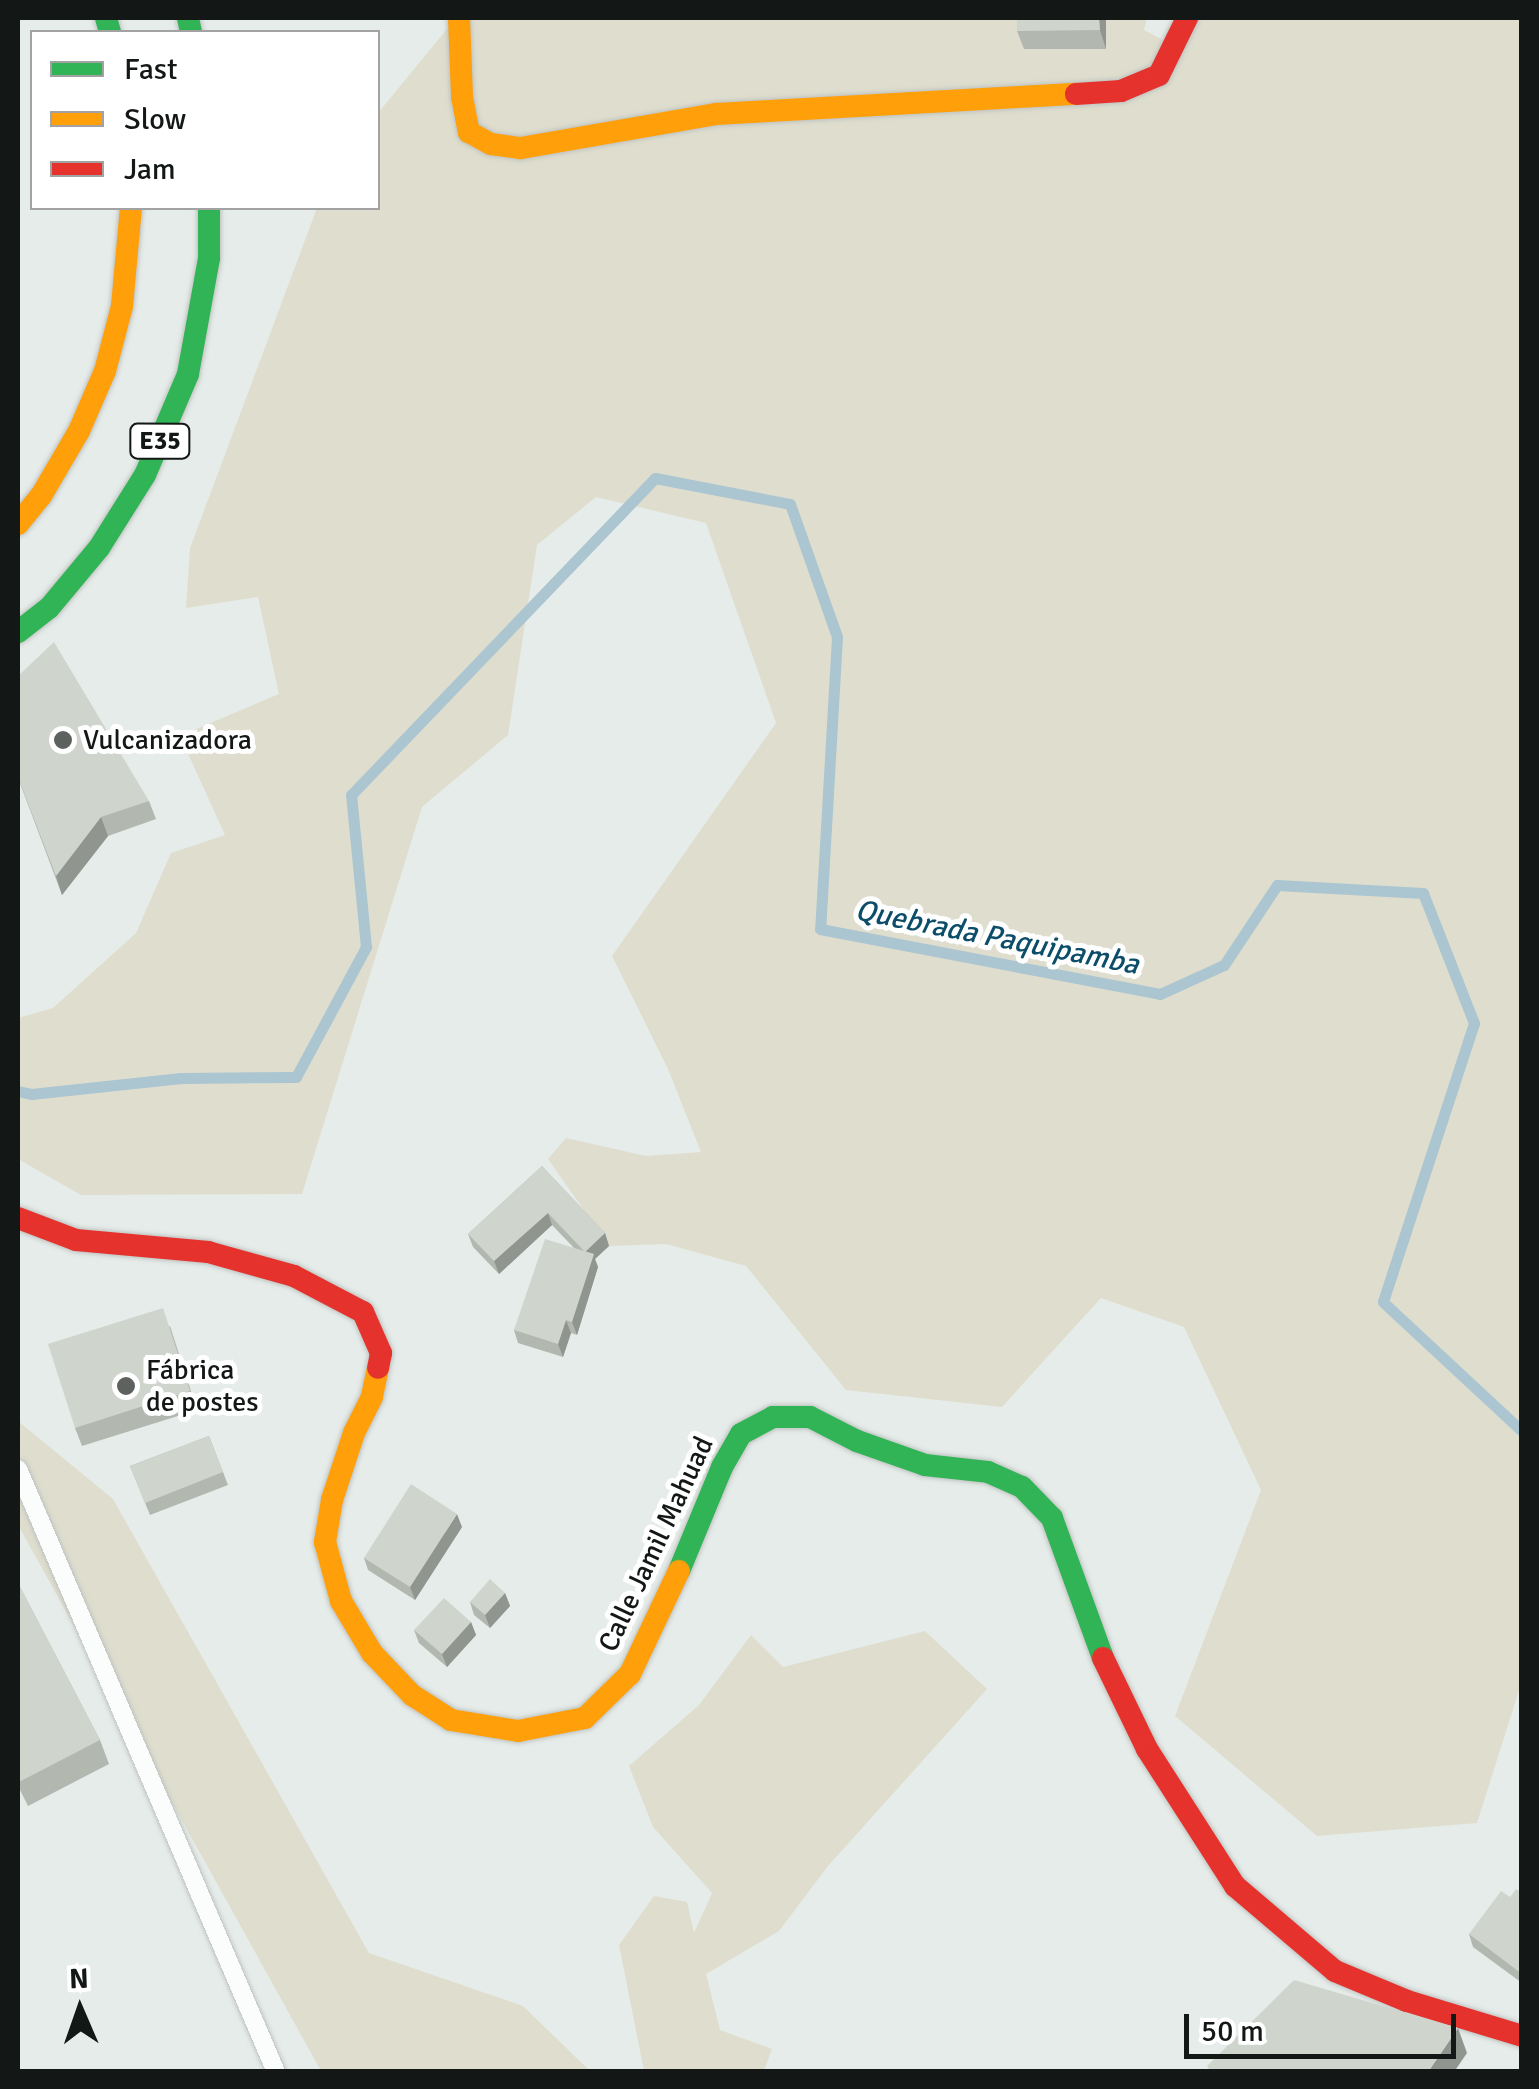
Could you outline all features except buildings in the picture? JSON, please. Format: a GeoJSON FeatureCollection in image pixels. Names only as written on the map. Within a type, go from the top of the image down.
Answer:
{"type":"FeatureCollection","features":[{"type":"Feature","properties":{"kind":"main road"},"geometry":{"type":"LineString","coordinates":[[459,18],[462,97],[469,132],[491,144],[521,148],[716,114],[1121,90],[1159,75],[1186,18]]}},
{"type":"Feature","properties":{"kind":"main road","name":"E35"},"geometry":{"type":"LineString","coordinates":[[18,524],[41,496],[79,430],[105,372],[122,306],[131,210]]}},
{"type":"Feature","properties":{"kind":"main road","name":"E35"},"geometry":{"type":"LineString","coordinates":[[18,632],[50,608],[99,548],[145,475],[188,374],[208,258],[209,210]]}},
{"type":"Feature","properties":{"kind":"main road","name":"Calle Jamil Mahuad"},"geometry":{"type":"LineString","coordinates":[[18,1218],[76,1240],[208,1252],[294,1276],[363,1312],[380,1354],[372,1397],[354,1433],[332,1500],[326,1542],[341,1601],[372,1652],[412,1695],[451,1720],[518,1731],[585,1718],[630,1674],[664,1608],[722,1466],[740,1434],[773,1417],[810,1417],[857,1441],[925,1465],[988,1472],[1022,1487],[1052,1518],[1106,1668],[1147,1749],[1234,1886],[1335,1971],[1407,2001],[1522,2036]]}},
{"type":"Feature","properties":{"kind":"lane"},"geometry":{"type":"LineString","coordinates":[[18,1468],[276,2072]]}},
{"type":"Feature","properties":{"kind":"shaded area"},"geometry":{"type":"Polygon","coordinates":[[[456,18],[1147,18],[1144,30],[1180,49],[1198,18],[1521,18],[1522,1681],[1477,1823],[1317,1836],[1175,1716],[1261,1490],[1184,1327],[1101,1298],[1002,1407],[846,1390],[746,1266],[666,1244],[609,1246],[548,1159],[566,1138],[646,1156],[701,1152],[668,1069],[612,956],[776,723],[706,523],[596,497],[537,545],[508,735],[422,807],[302,1194],[81,1195],[18,1159],[18,1018],[53,1008],[136,933],[171,853],[225,835],[180,736],[279,694],[258,597],[186,608],[190,548],[316,210],[380,210],[380,111],[456,18]]]}},
{"type":"Feature","properties":{"kind":"shaded area"},"geometry":{"type":"Polygon","coordinates":[[[18,1421],[113,1499],[369,1953],[523,2006],[590,2071],[321,2071],[18,1525],[18,1421]]]}},
{"type":"Feature","properties":{"kind":"shaded area"},"geometry":{"type":"Polygon","coordinates":[[[925,1631],[987,1689],[828,1866],[779,1931],[706,1974],[720,2030],[772,2049],[764,2071],[644,2071],[619,1945],[654,1896],[687,1902],[694,1933],[712,1893],[653,1827],[629,1766],[699,1705],[751,1635],[783,1667],[925,1631]]]}},
{"type":"Feature","properties":{"kind":"waterway","name":"Quebrada Paquipamba"},"geometry":{"type":"LineString","coordinates":[[18,1091],[31,1094],[181,1078],[296,1077],[366,947],[351,795],[655,478],[790,504],[837,637],[820,929],[1160,994],[1224,965],[1277,885],[1423,893],[1474,1023],[1383,1302],[1522,1431]]}},
{"type":"Feature","properties":{"kind":"traffic: fast"},"geometry":{"type":"LineString","coordinates":[[106,18],[109,30]]}},
{"type":"Feature","properties":{"kind":"traffic: fast"},"geometry":{"type":"LineString","coordinates":[[188,18],[191,30]]}},
{"type":"Feature","properties":{"kind":"traffic: fast"},"geometry":{"type":"LineString","coordinates":[[18,632],[49,608],[99,548],[145,475],[188,374],[209,258],[209,210]]}},
{"type":"Feature","properties":{"kind":"traffic: fast"},"geometry":{"type":"LineString","coordinates":[[679,1571],[722,1467],[741,1434],[773,1417],[810,1417],[857,1441],[925,1465],[988,1472],[1022,1487],[1052,1518],[1103,1658]]}},
{"type":"Feature","properties":{"kind":"traffic: slow"},"geometry":{"type":"LineString","coordinates":[[459,18],[462,97],[469,132],[491,144],[521,148],[716,114],[1076,94]]}},
{"type":"Feature","properties":{"kind":"traffic: slow"},"geometry":{"type":"LineString","coordinates":[[18,524],[41,496],[79,431],[105,371],[122,306],[131,210]]}},
{"type":"Feature","properties":{"kind":"traffic: slow"},"geometry":{"type":"LineString","coordinates":[[378,1368],[372,1397],[354,1433],[332,1500],[325,1542],[341,1601],[372,1653],[412,1695],[451,1720],[518,1731],[585,1718],[630,1674],[679,1571]]}},
{"type":"Feature","properties":{"kind":"traffic: jam"},"geometry":{"type":"LineString","coordinates":[[1076,94],[1121,91],[1159,75],[1187,18]]}},
{"type":"Feature","properties":{"kind":"traffic: jam"},"geometry":{"type":"LineString","coordinates":[[18,1218],[76,1240],[208,1252],[294,1276],[363,1312],[381,1353],[378,1368]]}},
{"type":"Feature","properties":{"kind":"traffic: jam"},"geometry":{"type":"LineString","coordinates":[[1103,1658],[1147,1749],[1235,1886],[1335,1971],[1407,2001],[1522,2036]]}},
{"type":"Feature","properties":{"kind":"place","name":"Vulcanizadora"},"geometry":{"type":"Point","coordinates":[63,740]}},
{"type":"Feature","properties":{"kind":"place","name":"Fábrica de postes"},"geometry":{"type":"Point","coordinates":[126,1386]}}]}
